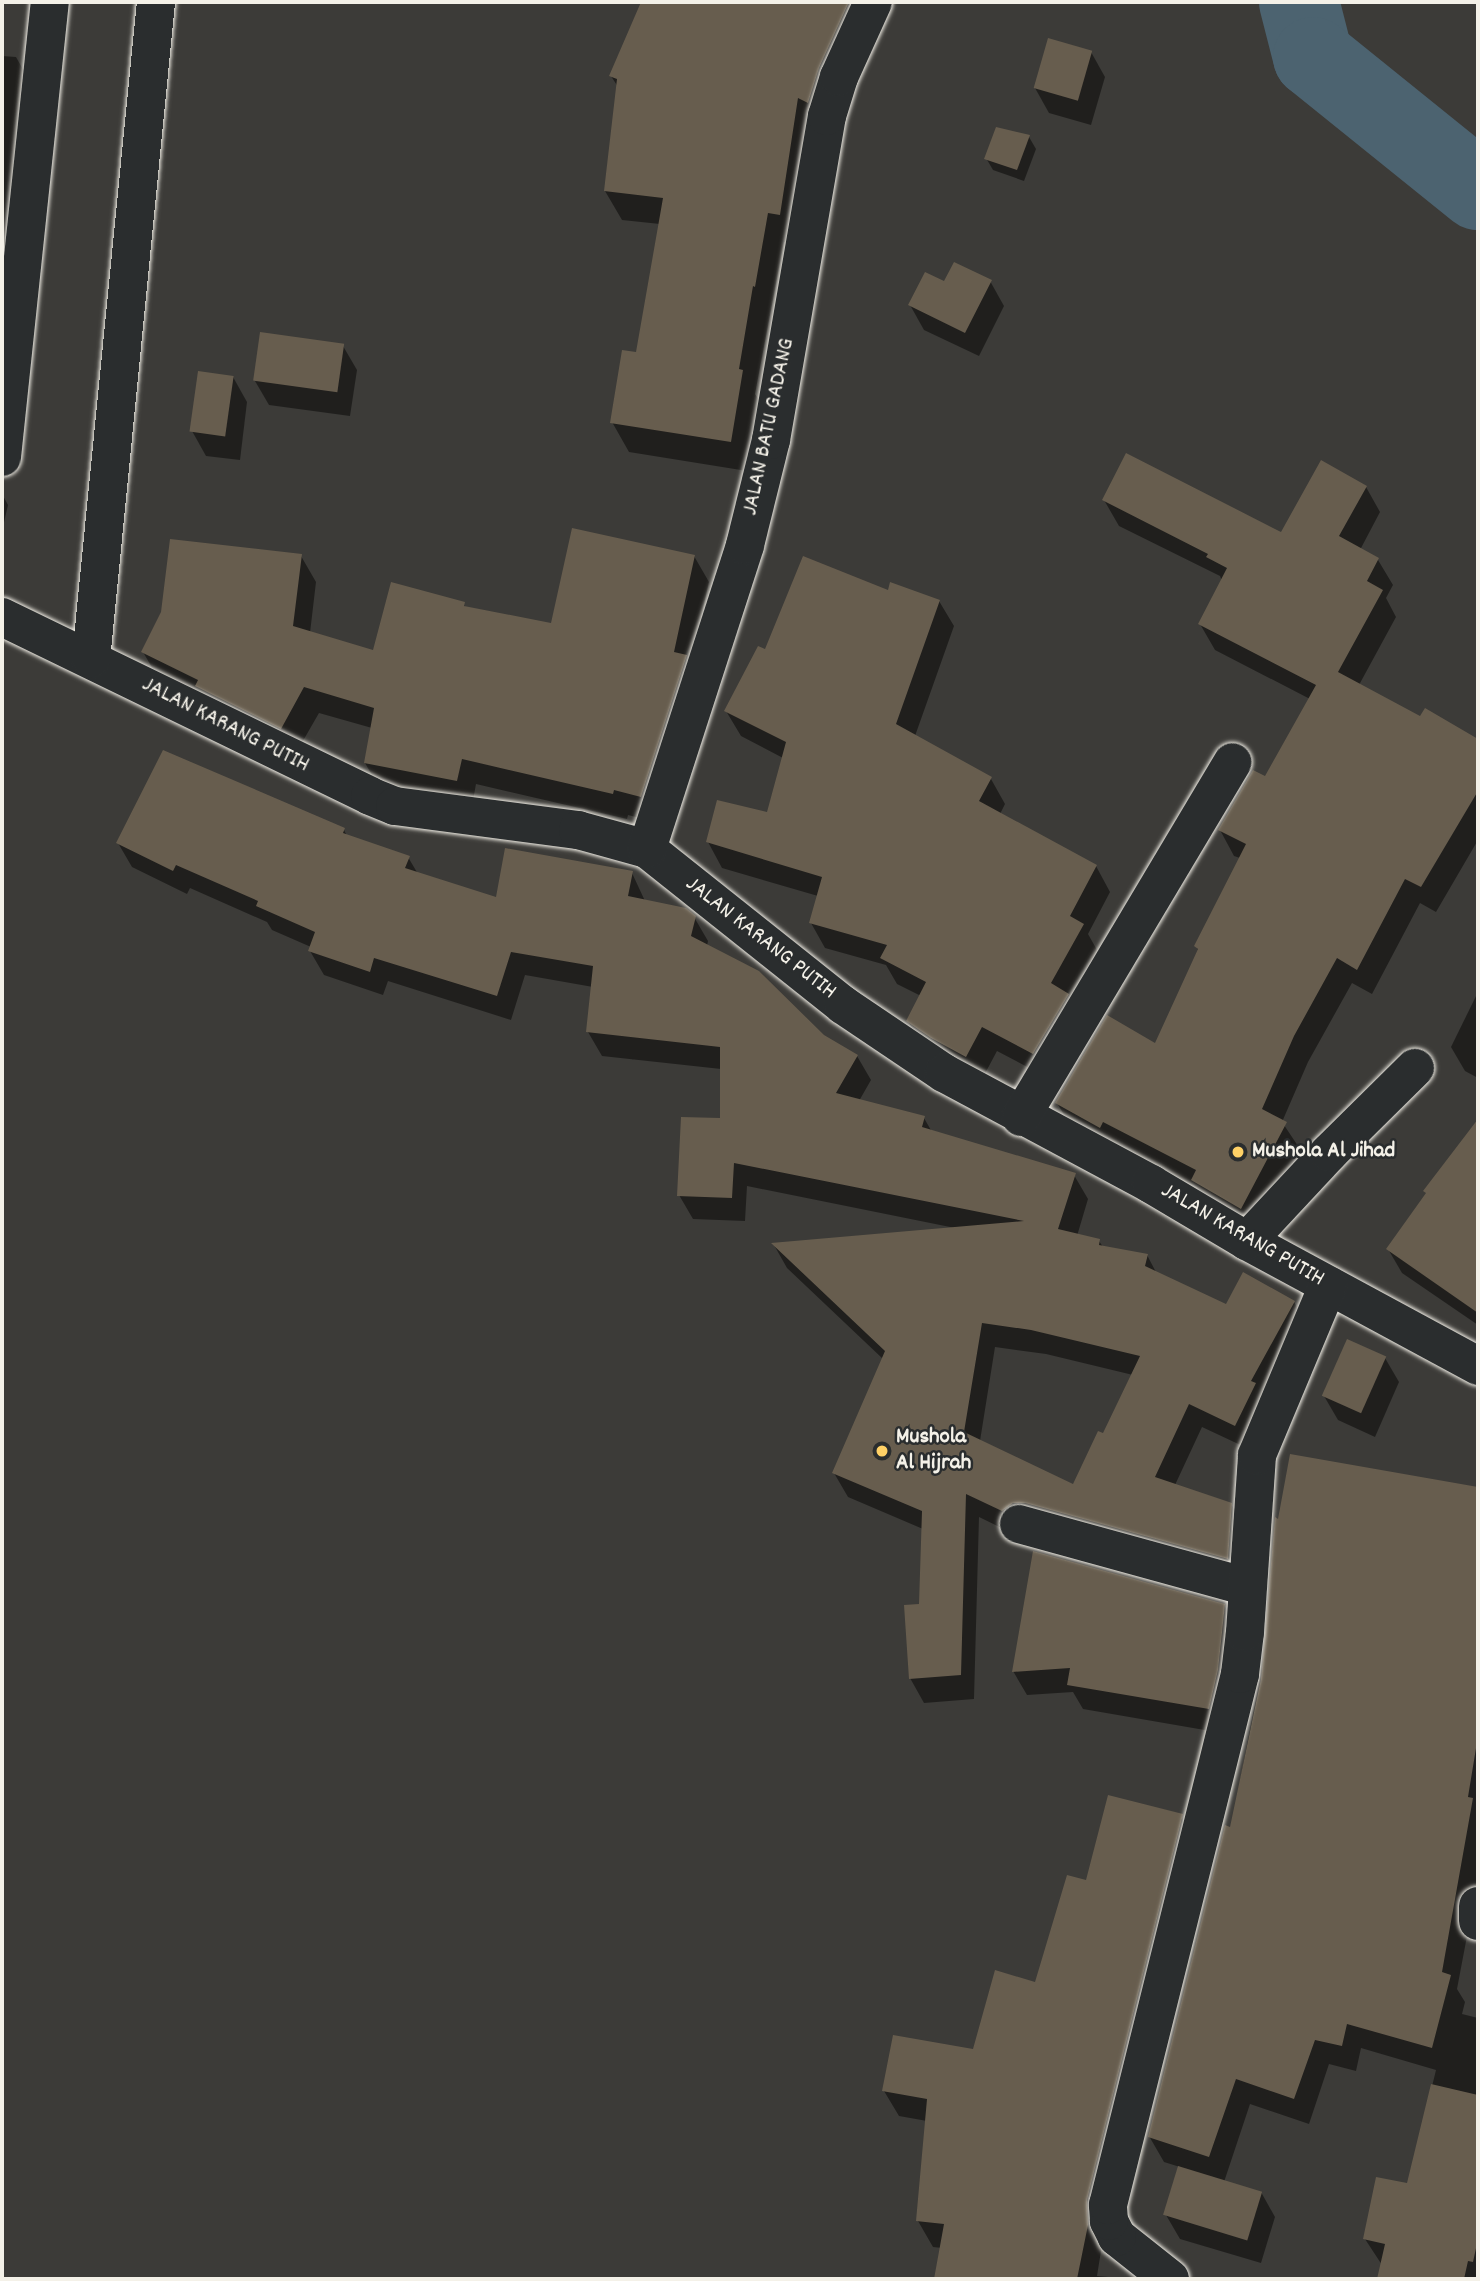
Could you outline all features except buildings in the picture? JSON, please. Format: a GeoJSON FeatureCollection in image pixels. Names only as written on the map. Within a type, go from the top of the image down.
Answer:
{"type":"FeatureCollection","features":[{"type":"Feature","properties":{"kind":"street"},"geometry":{"type":"LineString","coordinates":[[2,457],[50,2]]}},
{"type":"Feature","properties":{"kind":"street"},"geometry":{"type":"LineString","coordinates":[[91,659],[156,2]]}},
{"type":"Feature","properties":{"kind":"street","name":"JALAN BATU GADANG"},"geometry":{"type":"LineString","coordinates":[[647,849],[745,545],[771,440],[827,116],[839,78],[873,2]]}},
{"type":"Feature","properties":{"kind":"street","name":"JALAN KARANG PUTIH"},"geometry":{"type":"LineString","coordinates":[[2,617],[323,776],[396,806],[578,830],[647,849],[843,1005],[944,1073],[1021,1117],[1151,1184],[1247,1241],[1478,1366]]}},
{"type":"Feature","properties":{"kind":"street"},"geometry":{"type":"LineString","coordinates":[[1021,1117],[1233,762]]}},
{"type":"Feature","properties":{"kind":"street"},"geometry":{"type":"LineString","coordinates":[[1247,1241],[1329,1153],[1415,1068]]}},
{"type":"Feature","properties":{"kind":"street"},"geometry":{"type":"LineString","coordinates":[[1170,2279],[1117,2237],[1109,2221],[1108,2204],[1240,1674],[1257,1455],[1328,1285]]}},
{"type":"Feature","properties":{"kind":"street"},"geometry":{"type":"LineString","coordinates":[[1019,1524],[1247,1587]]}},
{"type":"Feature","properties":{"kind":"street"},"geometry":{"type":"LineString","coordinates":[[1478,1906],[1478,1921]]}},
{"type":"Feature","properties":{"kind":"waterway"},"geometry":{"type":"LineString","coordinates":[[1299,2],[1313,57],[1478,190]]}},
{"type":"Feature","properties":{"kind":"place","name":"Mushola Al Jihad"},"geometry":{"type":"Point","coordinates":[1238,1152]}},
{"type":"Feature","properties":{"kind":"place","name":"Mushola Al Hijrah"},"geometry":{"type":"Point","coordinates":[882,1451]}}]}
